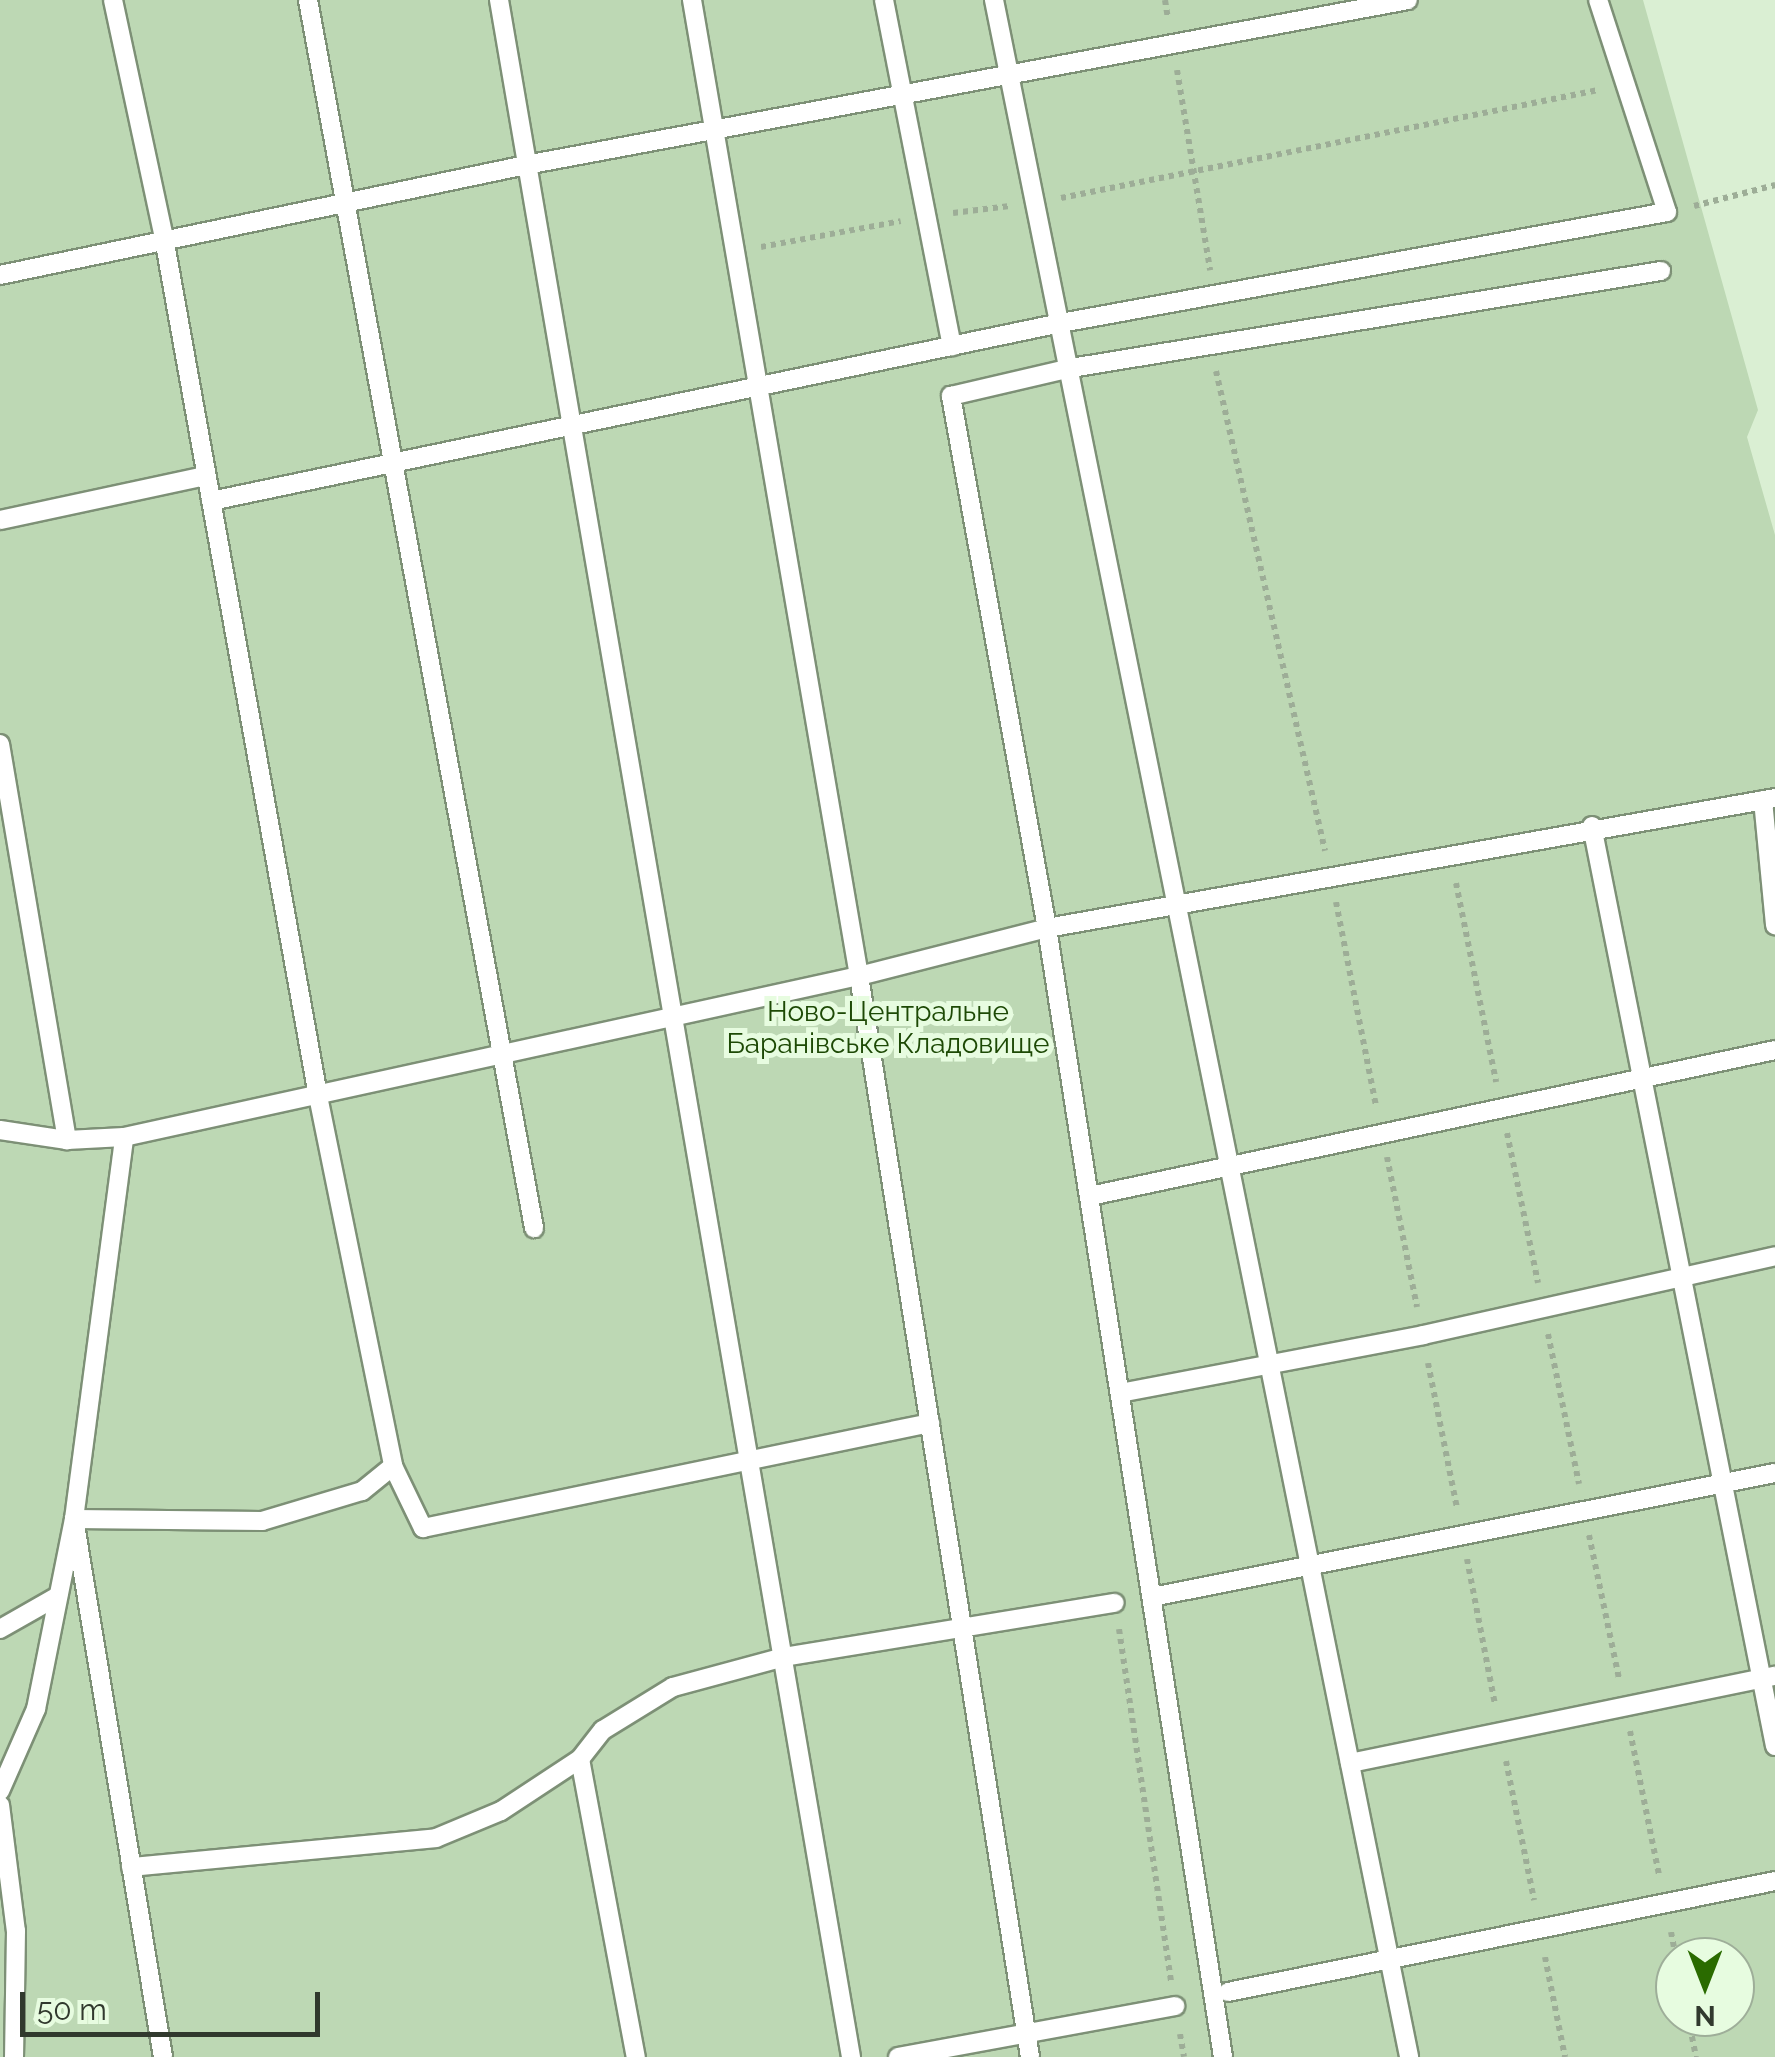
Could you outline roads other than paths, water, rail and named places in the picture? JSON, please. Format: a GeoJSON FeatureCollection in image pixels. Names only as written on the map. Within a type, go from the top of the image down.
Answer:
{"type":"FeatureCollection","features":[{"type":"Feature","properties":{"kind":"lane"},"geometry":{"type":"LineString","coordinates":[[113,0],[164,238],[318,1096],[394,1466],[423,1528],[930,1423]]}},
{"type":"Feature","properties":{"kind":"lane"},"geometry":{"type":"LineString","coordinates":[[308,0],[534,1228]]}},
{"type":"Feature","properties":{"kind":"lane"},"geometry":{"type":"LineString","coordinates":[[499,0],[576,425],[851,2057]]}},
{"type":"Feature","properties":{"kind":"lane"},"geometry":{"type":"LineString","coordinates":[[692,0],[859,976],[1030,2057]]}},
{"type":"Feature","properties":{"kind":"lane"},"geometry":{"type":"LineString","coordinates":[[884,0],[952,346]]}},
{"type":"Feature","properties":{"kind":"lane"},"geometry":{"type":"LineString","coordinates":[[994,0],[1410,2057]]}},
{"type":"Feature","properties":{"kind":"lane"},"geometry":{"type":"LineString","coordinates":[[0,275],[531,164],[1408,0]]}},
{"type":"Feature","properties":{"kind":"lane"},"geometry":{"type":"LineString","coordinates":[[211,501],[1060,323],[1215,299],[1667,212],[1598,0]]}},
{"type":"Feature","properties":{"kind":"lane"},"geometry":{"type":"LineString","coordinates":[[1223,2057],[1048,928],[951,396],[1071,368],[1662,271]]}},
{"type":"Feature","properties":{"kind":"lane"},"geometry":{"type":"LineString","coordinates":[[0,520],[206,476]]}},
{"type":"Feature","properties":{"kind":"lane"},"geometry":{"type":"LineString","coordinates":[[0,744],[67,1140]]}},
{"type":"Feature","properties":{"kind":"lane"},"geometry":{"type":"LineString","coordinates":[[0,1130],[67,1140],[124,1137],[859,976],[1048,928],[1592,826],[1769,799],[1775,925]]}},
{"type":"Feature","properties":{"kind":"lane"},"geometry":{"type":"LineString","coordinates":[[1592,826],[1722,1483],[1768,1677],[1775,1746]]}},
{"type":"Feature","properties":{"kind":"lane"},"geometry":{"type":"LineString","coordinates":[[1090,1196],[1775,1050]]}},
{"type":"Feature","properties":{"kind":"lane"},"geometry":{"type":"LineString","coordinates":[[0,1791],[36,1709],[74,1519],[124,1137]]}},
{"type":"Feature","properties":{"kind":"lane"},"geometry":{"type":"LineString","coordinates":[[1120,1392],[1422,1335],[1775,1256]]}},
{"type":"Feature","properties":{"kind":"lane"},"geometry":{"type":"LineString","coordinates":[[74,1519],[262,1521],[362,1490],[394,1466]]}},
{"type":"Feature","properties":{"kind":"lane"},"geometry":{"type":"LineString","coordinates":[[1152,1597],[1461,1532],[1775,1473]]}},
{"type":"Feature","properties":{"kind":"lane"},"geometry":{"type":"LineString","coordinates":[[74,1519],[163,2057]]}},
{"type":"Feature","properties":{"kind":"lane"},"geometry":{"type":"LineString","coordinates":[[0,1629],[58,1596]]}},
{"type":"Feature","properties":{"kind":"lane"},"geometry":{"type":"LineString","coordinates":[[131,1867],[436,1838],[500,1811],[580,1759],[603,1730],[673,1688],[784,1658],[1115,1603]]}},
{"type":"Feature","properties":{"kind":"lane"},"geometry":{"type":"LineString","coordinates":[[1350,1763],[1768,1677]]}},
{"type":"Feature","properties":{"kind":"lane"},"geometry":{"type":"LineString","coordinates":[[580,1759],[636,2057]]}},
{"type":"Feature","properties":{"kind":"lane"},"geometry":{"type":"LineString","coordinates":[[0,1805],[16,1931],[14,2057]]}},
{"type":"Feature","properties":{"kind":"lane"},"geometry":{"type":"LineString","coordinates":[[1228,1992],[1775,1882]]}},
{"type":"Feature","properties":{"kind":"lane"},"geometry":{"type":"LineString","coordinates":[[898,2057],[1175,2006]]}},
{"type":"Feature","properties":{"kind":"park label","name":"Ново-Центральне Баранівське Кладовище"},"geometry":{"type":"Point","coordinates":[888,1028]}}]}
